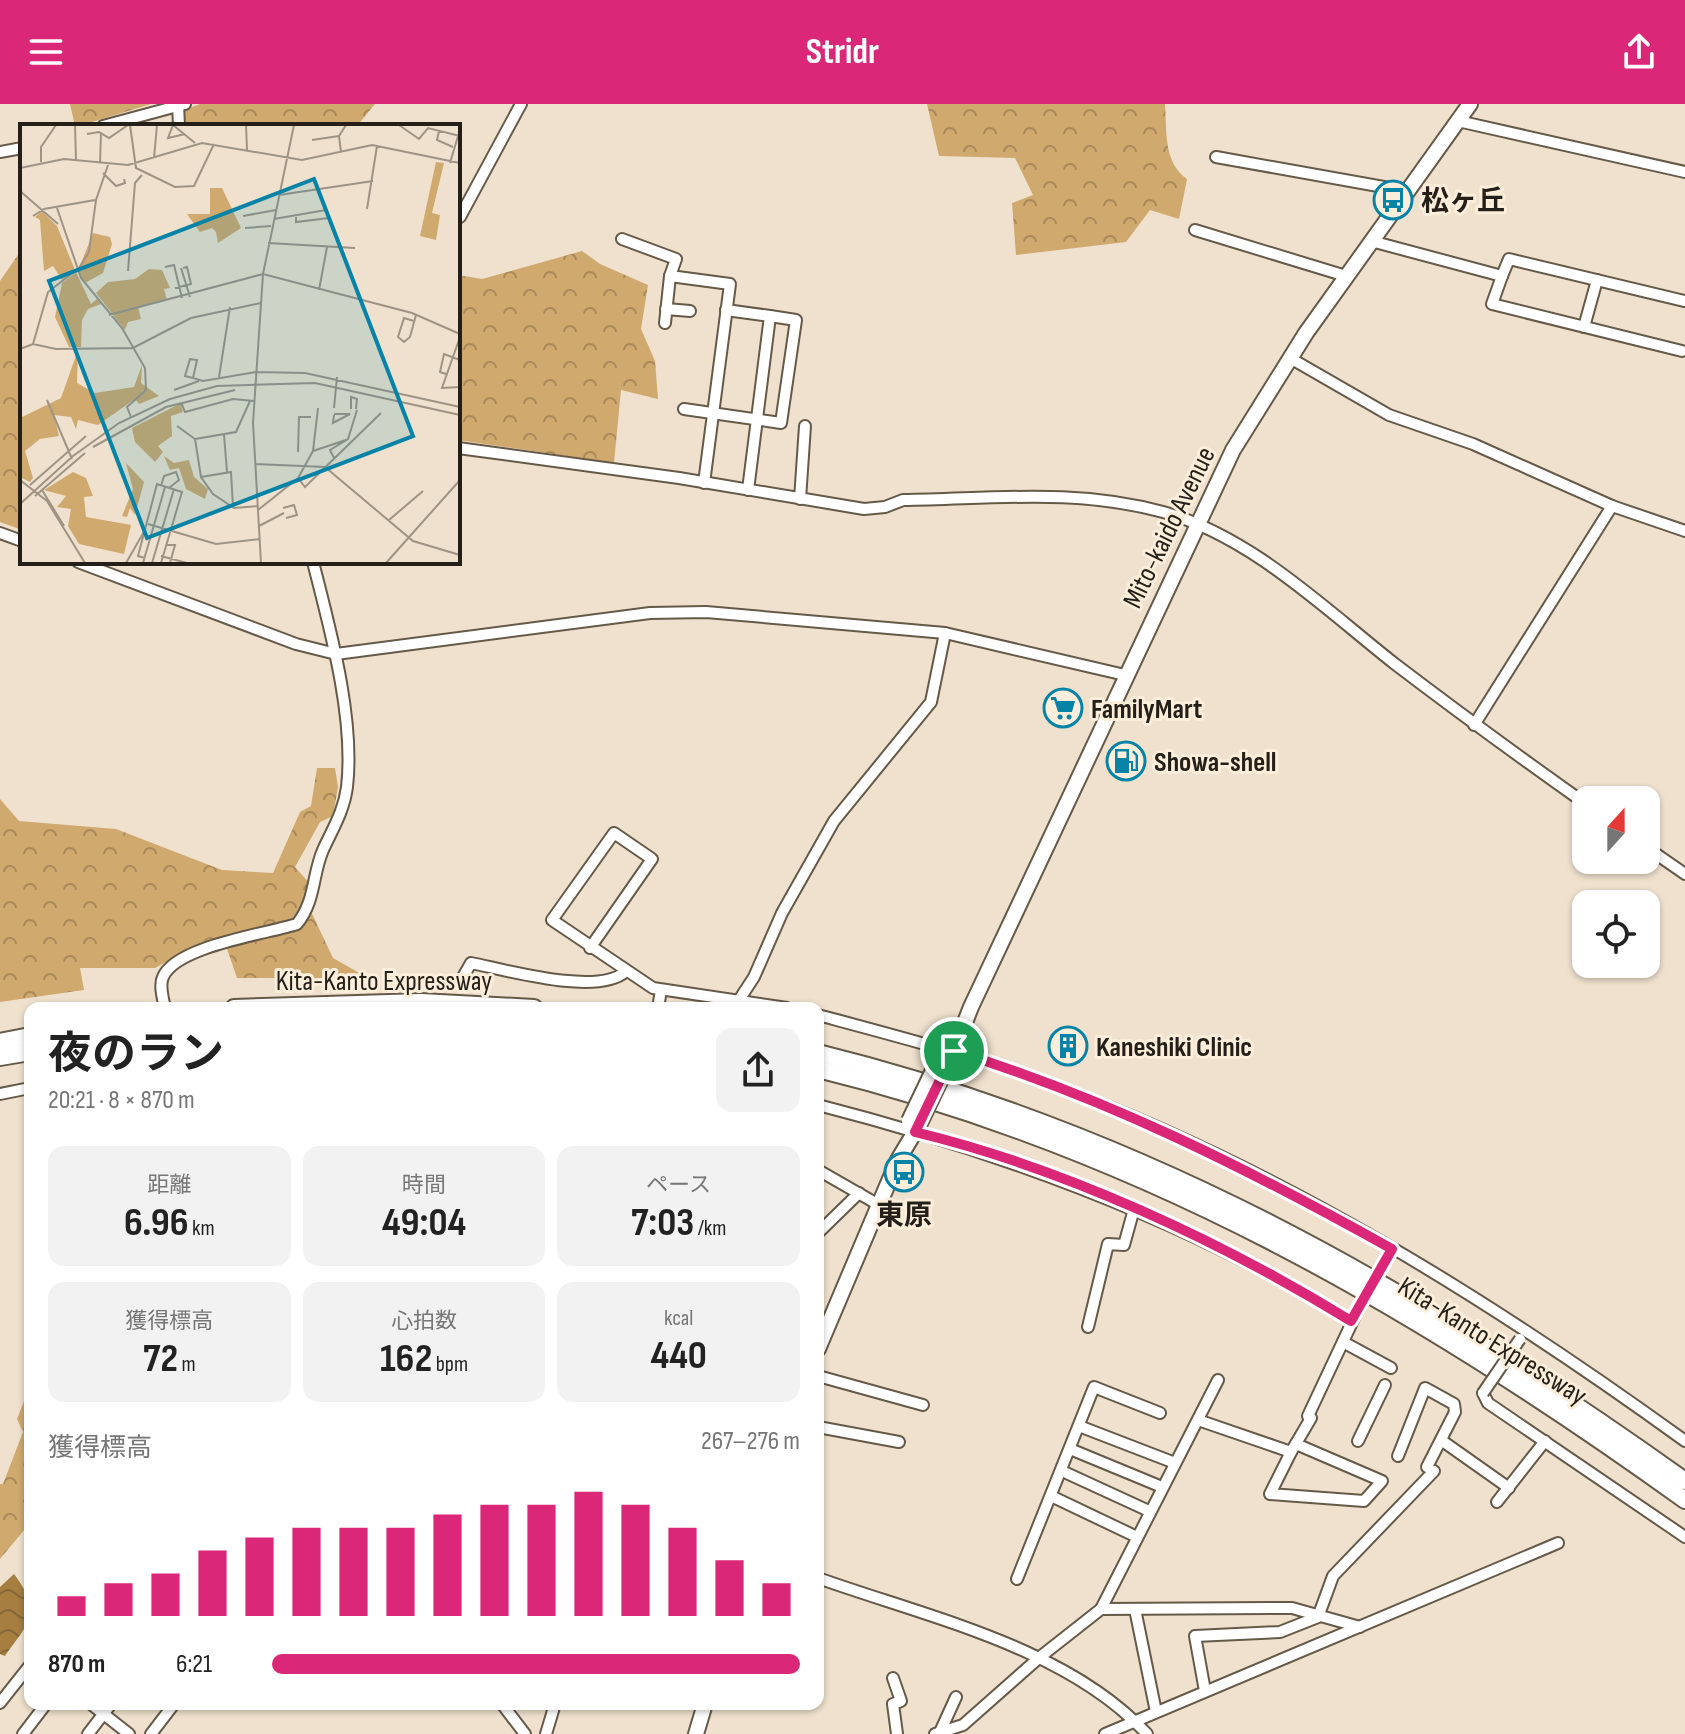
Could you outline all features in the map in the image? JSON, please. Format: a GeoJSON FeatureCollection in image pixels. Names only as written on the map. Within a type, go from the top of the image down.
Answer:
{"type":"FeatureCollection","features":[{"type":"Feature","properties":{"kind":"highway"},"geometry":{"type":"LineString","coordinates":[[0,1042],[24,1037]]}},
{"type":"Feature","properties":{"kind":"highway"},"geometry":{"type":"LineString","coordinates":[[0,1057],[24,1053]]}},
{"type":"Feature","properties":{"kind":"highway","name":"Kita-Kanto Expressway"},"geometry":{"type":"LineString","coordinates":[[824,1054],[892,1071],[998,1104],[1067,1129],[1203,1187],[1362,1271],[1439,1316],[1545,1384],[1685,1481]]}},
{"type":"Feature","properties":{"kind":"highway","name":"Kita-Kanto Expressway"},"geometry":{"type":"LineString","coordinates":[[824,1071],[981,1114],[1194,1200],[1353,1283],[1444,1337],[1685,1500]]}},
{"type":"Feature","properties":{"kind":"main road","name":"Mito-kaido Avenue"},"geometry":{"type":"LineString","coordinates":[[824,1335],[912,1127],[1233,450],[1346,276],[1470,104]]}},
{"type":"Feature","properties":{"kind":"main road"},"geometry":{"type":"LineString","coordinates":[[696,1734],[703,1710]]}},
{"type":"Feature","properties":{"kind":"street"},"geometry":{"type":"LineString","coordinates":[[460,217],[521,104]]}},
{"type":"Feature","properties":{"kind":"street"},"geometry":{"type":"LineString","coordinates":[[110,124],[180,105]]}},
{"type":"Feature","properties":{"kind":"street"},"geometry":{"type":"LineString","coordinates":[[1458,121],[1685,172]]}},
{"type":"Feature","properties":{"kind":"street"},"geometry":{"type":"LineString","coordinates":[[0,152],[20,148]]}},
{"type":"Feature","properties":{"kind":"street"},"geometry":{"type":"LineString","coordinates":[[1216,157],[1406,191]]}},
{"type":"Feature","properties":{"kind":"street"},"geometry":{"type":"LineString","coordinates":[[1195,230],[1346,276]]}},
{"type":"Feature","properties":{"kind":"street"},"geometry":{"type":"LineString","coordinates":[[622,239],[676,259],[670,276],[665,323]]}},
{"type":"Feature","properties":{"kind":"street"},"geometry":{"type":"LineString","coordinates":[[1371,241],[1502,276]]}},
{"type":"Feature","properties":{"kind":"street"},"geometry":{"type":"LineString","coordinates":[[1682,351],[1492,304],[1509,259],[1684,301]]}},
{"type":"Feature","properties":{"kind":"street"},"geometry":{"type":"LineString","coordinates":[[670,276],[730,284],[704,483]]}},
{"type":"Feature","properties":{"kind":"street"},"geometry":{"type":"LineString","coordinates":[[1584,327],[1597,280]]}},
{"type":"Feature","properties":{"kind":"street"},"geometry":{"type":"LineString","coordinates":[[666,309],[690,311]]}},
{"type":"Feature","properties":{"kind":"street"},"geometry":{"type":"LineString","coordinates":[[684,409],[781,423],[796,320],[726,310]]}},
{"type":"Feature","properties":{"kind":"street"},"geometry":{"type":"LineString","coordinates":[[748,490],[770,316]]}},
{"type":"Feature","properties":{"kind":"street"},"geometry":{"type":"LineString","coordinates":[[1290,358],[1389,415],[1473,444],[1612,506],[1685,531]]}},
{"type":"Feature","properties":{"kind":"street"},"geometry":{"type":"LineString","coordinates":[[800,499],[805,426]]}},
{"type":"Feature","properties":{"kind":"street"},"geometry":{"type":"LineString","coordinates":[[460,448],[864,509],[885,507],[903,500],[1064,494],[1142,507],[1197,523],[1288,580],[1474,725],[1572,794]]}},
{"type":"Feature","properties":{"kind":"street"},"geometry":{"type":"LineString","coordinates":[[1474,725],[1612,506]]}},
{"type":"Feature","properties":{"kind":"street"},"geometry":{"type":"LineString","coordinates":[[0,533],[20,540]]}},
{"type":"Feature","properties":{"kind":"street"},"geometry":{"type":"LineString","coordinates":[[83,564],[296,644],[336,654],[679,611],[945,633],[1125,675]]}},
{"type":"Feature","properties":{"kind":"street"},"geometry":{"type":"LineString","coordinates":[[164,1002],[161,980],[167,969],[185,955],[297,924],[306,912],[323,851],[334,834],[347,787],[336,654],[314,564]]}},
{"type":"Feature","properties":{"kind":"street"},"geometry":{"type":"LineString","coordinates":[[739,1000],[754,977],[782,913],[834,821],[931,702],[945,633]]}},
{"type":"Feature","properties":{"kind":"street"},"geometry":{"type":"LineString","coordinates":[[590,948],[652,859],[614,833],[552,920],[590,948],[625,972],[659,998],[751,1002]]}},
{"type":"Feature","properties":{"kind":"street"},"geometry":{"type":"LineString","coordinates":[[1660,857],[1685,874]]}},
{"type":"Feature","properties":{"kind":"street"},"geometry":{"type":"LineString","coordinates":[[463,977],[471,963],[539,977],[608,982],[625,972]]}},
{"type":"Feature","properties":{"kind":"street"},"geometry":{"type":"LineString","coordinates":[[824,1017],[1063,1089],[1164,1131],[1272,1183],[1523,1336],[1685,1441]]}},
{"type":"Feature","properties":{"kind":"street"},"geometry":{"type":"LineString","coordinates":[[0,1094],[24,1089]]}},
{"type":"Feature","properties":{"kind":"street"},"geometry":{"type":"LineString","coordinates":[[824,1106],[912,1127],[1134,1209],[1354,1318]]}},
{"type":"Feature","properties":{"kind":"street"},"geometry":{"type":"LineString","coordinates":[[824,1173],[879,1205]]}},
{"type":"Feature","properties":{"kind":"street"},"geometry":{"type":"LineString","coordinates":[[824,1227],[859,1193]]}},
{"type":"Feature","properties":{"kind":"street"},"geometry":{"type":"LineString","coordinates":[[1088,1327],[1108,1244],[1124,1245],[1134,1209]]}},
{"type":"Feature","properties":{"kind":"street"},"geometry":{"type":"LineString","coordinates":[[1198,1420],[1294,1448],[1382,1481],[1364,1501],[1270,1494],[1294,1448],[1310,1417],[1354,1318],[1389,1253]]}},
{"type":"Feature","properties":{"kind":"street"},"geometry":{"type":"LineString","coordinates":[[1523,1336],[1483,1393],[1488,1403],[1685,1537]]}},
{"type":"Feature","properties":{"kind":"street"},"geometry":{"type":"LineString","coordinates":[[1343,1342],[1391,1368]]}},
{"type":"Feature","properties":{"kind":"street"},"geometry":{"type":"LineString","coordinates":[[824,1378],[923,1405]]}},
{"type":"Feature","properties":{"kind":"street"},"geometry":{"type":"LineString","coordinates":[[937,1733],[964,1730],[1040,1657],[1101,1609],[1218,1380]]}},
{"type":"Feature","properties":{"kind":"street"},"geometry":{"type":"LineString","coordinates":[[1358,1441],[1385,1385]]}},
{"type":"Feature","properties":{"kind":"street"},"geometry":{"type":"LineString","coordinates":[[1017,1579],[1094,1387],[1160,1413]]}},
{"type":"Feature","properties":{"kind":"street"},"geometry":{"type":"LineString","coordinates":[[1205,1691],[1195,1636],[1280,1632],[1318,1617],[1333,1576],[1430,1469],[1455,1412],[1454,1404],[1425,1388],[1398,1456]]}},
{"type":"Feature","properties":{"kind":"street"},"geometry":{"type":"LineString","coordinates":[[1079,1426],[1175,1463]]}},
{"type":"Feature","properties":{"kind":"street"},"geometry":{"type":"LineString","coordinates":[[824,1428],[899,1442]]}},
{"type":"Feature","properties":{"kind":"street"},"geometry":{"type":"LineString","coordinates":[[1441,1440],[1509,1488]]}},
{"type":"Feature","properties":{"kind":"street"},"geometry":{"type":"LineString","coordinates":[[1497,1502],[1545,1441]]}},
{"type":"Feature","properties":{"kind":"street"},"geometry":{"type":"LineString","coordinates":[[1070,1449],[1162,1487]]}},
{"type":"Feature","properties":{"kind":"street"},"geometry":{"type":"LineString","coordinates":[[1062,1471],[1149,1511]]}},
{"type":"Feature","properties":{"kind":"street"},"geometry":{"type":"LineString","coordinates":[[1051,1496],[1137,1537]]}},
{"type":"Feature","properties":{"kind":"street"},"geometry":{"type":"LineString","coordinates":[[1105,1734],[1558,1543]]}},
{"type":"Feature","properties":{"kind":"street"},"geometry":{"type":"LineString","coordinates":[[824,1580],[1040,1657],[1085,1681],[1147,1734]]}},
{"type":"Feature","properties":{"kind":"street"},"geometry":{"type":"LineString","coordinates":[[1101,1609],[1292,1608],[1360,1627]]}},
{"type":"Feature","properties":{"kind":"street"},"geometry":{"type":"LineString","coordinates":[[1135,1609],[1156,1712]]}},
{"type":"Feature","properties":{"kind":"street"},"geometry":{"type":"LineString","coordinates":[[0,1703],[24,1672]]}},
{"type":"Feature","properties":{"kind":"street"},"geometry":{"type":"LineString","coordinates":[[893,1678],[901,1701],[893,1704],[897,1734]]}},
{"type":"Feature","properties":{"kind":"street"},"geometry":{"type":"LineString","coordinates":[[0,1689],[14,1684]]}},
{"type":"Feature","properties":{"kind":"street"},"geometry":{"type":"LineString","coordinates":[[937,1733],[956,1697]]}},
{"type":"Feature","properties":{"kind":"street"},"geometry":{"type":"LineString","coordinates":[[23,1734],[41,1710]]}},
{"type":"Feature","properties":{"kind":"street"},"geometry":{"type":"LineString","coordinates":[[88,1734],[106,1710]]}},
{"type":"Feature","properties":{"kind":"street"},"geometry":{"type":"LineString","coordinates":[[108,1710],[129,1734]]}},
{"type":"Feature","properties":{"kind":"street"},"geometry":{"type":"LineString","coordinates":[[151,1734],[169,1710]]}},
{"type":"Feature","properties":{"kind":"street"},"geometry":{"type":"LineString","coordinates":[[507,1710],[525,1734]]}},
{"type":"Feature","properties":{"kind":"street"},"geometry":{"type":"LineString","coordinates":[[546,1734],[553,1710]]}},
{"type":"Feature","properties":{"kind":"green space"},"geometry":{"type":"Polygon","coordinates":[[[70,104],[151,104],[86,124],[75,124],[70,104]]]}},
{"type":"Feature","properties":{"kind":"green space"},"geometry":{"type":"Polygon","coordinates":[[[200,104],[375,104],[359,124],[186,124],[182,111],[200,104]]]}},
{"type":"Feature","properties":{"kind":"green space"},"geometry":{"type":"Polygon","coordinates":[[[927,104],[1165,104],[1170,155],[1179,172],[1187,179],[1179,219],[1150,210],[1126,242],[1016,255],[1012,203],[1033,195],[1015,158],[939,156],[927,104]]]}},
{"type":"Feature","properties":{"kind":"green space"},"geometry":{"type":"Polygon","coordinates":[[[582,251],[600,264],[648,285],[641,329],[655,361],[658,399],[621,390],[614,463],[460,440],[460,275],[482,279],[582,251]]]}},
{"type":"Feature","properties":{"kind":"green space"},"geometry":{"type":"Polygon","coordinates":[[[20,252],[20,529],[0,522],[0,281],[20,252]]]}},
{"type":"Feature","properties":{"kind":"green space"},"geometry":{"type":"Polygon","coordinates":[[[317,768],[335,768],[338,787],[333,816],[320,822],[295,867],[310,884],[306,901],[333,958],[368,978],[237,978],[224,940],[184,952],[155,968],[80,968],[84,990],[0,1002],[0,799],[19,821],[116,829],[222,870],[273,873],[300,812],[311,806],[317,768]]]}},
{"type":"Feature","properties":{"kind":"green space"},"geometry":{"type":"Polygon","coordinates":[[[24,1401],[24,1530],[0,1559],[0,1484],[3,1484],[23,1432],[17,1419],[24,1401]]]}},
{"type":"Feature","properties":{"kind":"water"},"geometry":{"type":"Polygon","coordinates":[[[14,1574],[24,1589],[24,1629],[5,1656],[0,1654],[0,1587],[14,1574]]]}},
{"type":"Feature","properties":{"kind":"place","name":"松ヶ丘"},"geometry":{"type":"Point","coordinates":[1393,200]}},
{"type":"Feature","properties":{"kind":"place","name":"FamilyMart"},"geometry":{"type":"Point","coordinates":[1063,708]}},
{"type":"Feature","properties":{"kind":"place","name":"Showa-shell"},"geometry":{"type":"Point","coordinates":[1126,761]}},
{"type":"Feature","properties":{"kind":"place","name":"Kaneshiki Clinic"},"geometry":{"type":"Point","coordinates":[1068,1046]}},
{"type":"Feature","properties":{"kind":"place","name":"東原"},"geometry":{"type":"Point","coordinates":[904,1172]}},
{"type":"Feature","properties":{"kind":"route"},"geometry":{"type":"LineString","coordinates":[[954,1051],[1063,1089],[1164,1131],[1272,1183],[1392,1249],[1351,1321],[1244,1262],[1134,1209],[988,1153],[915,1132],[954,1051]]}}]}
